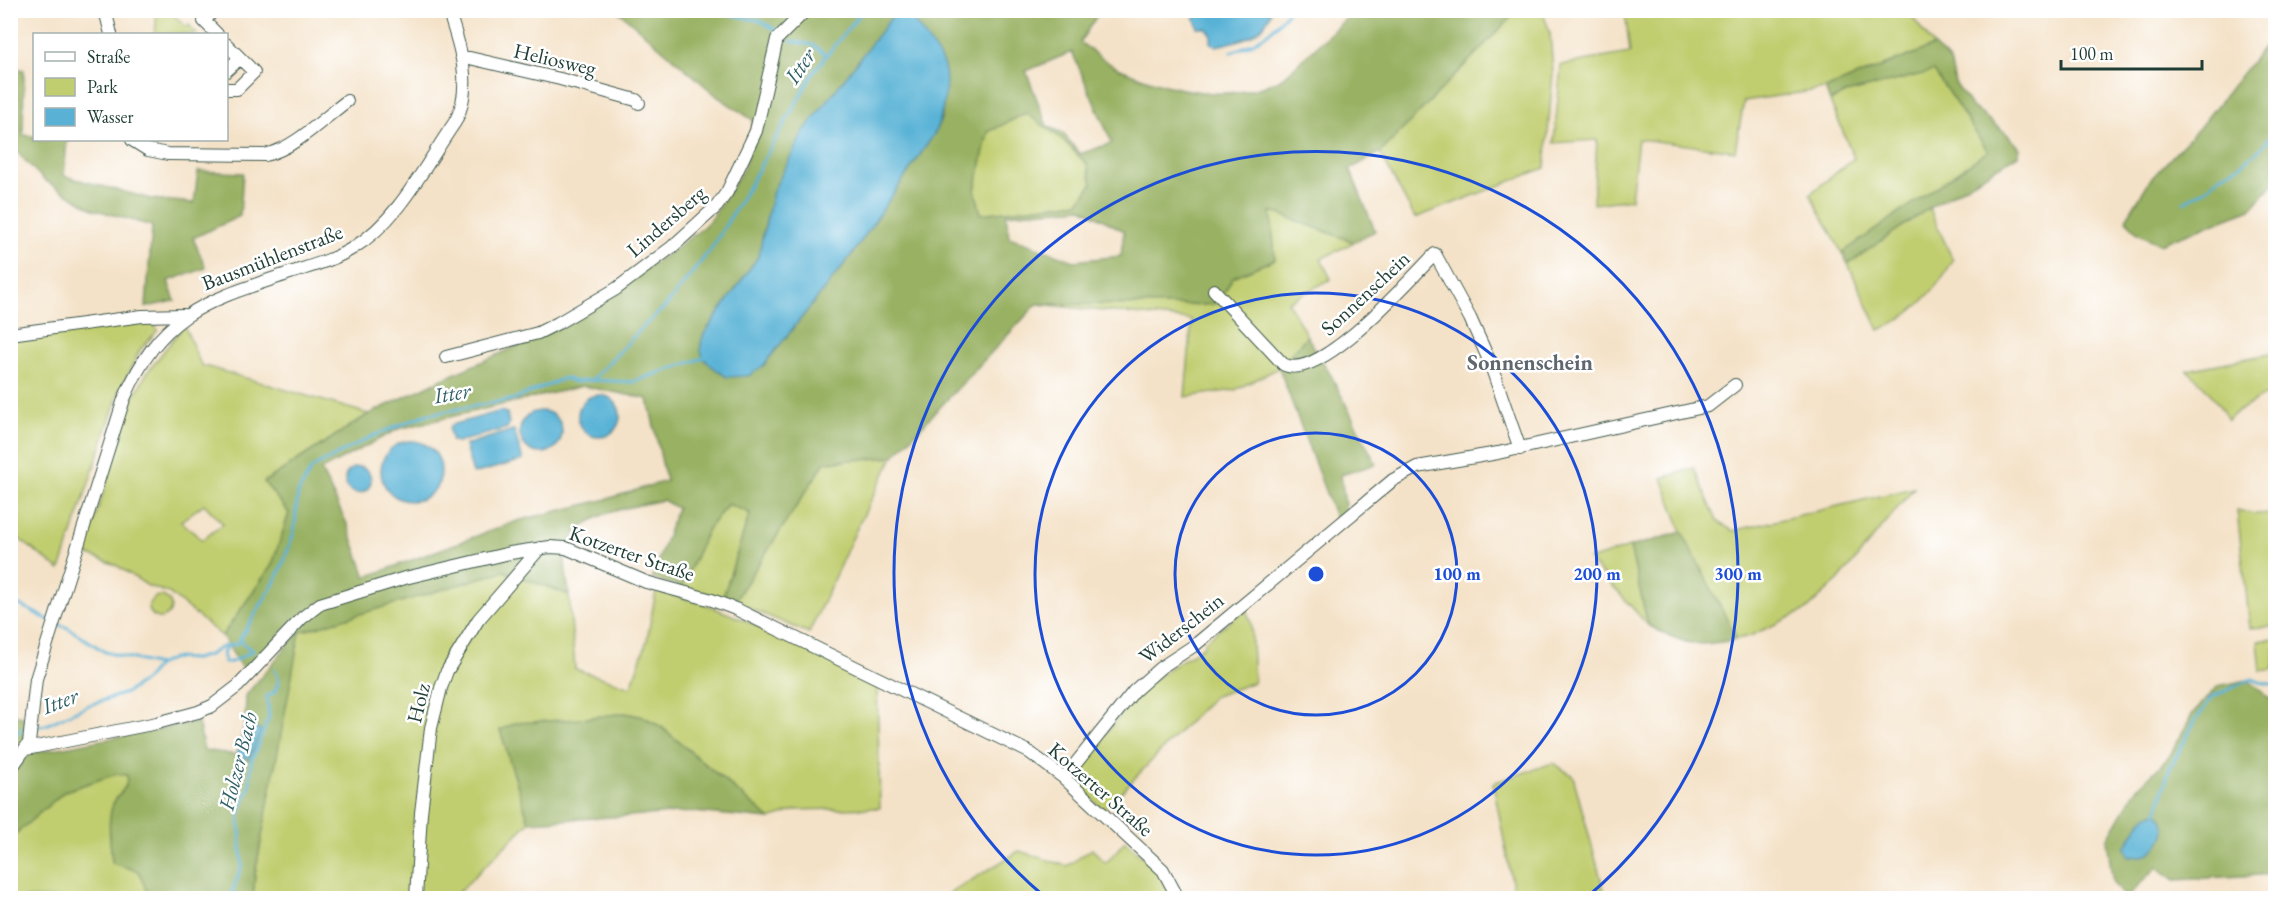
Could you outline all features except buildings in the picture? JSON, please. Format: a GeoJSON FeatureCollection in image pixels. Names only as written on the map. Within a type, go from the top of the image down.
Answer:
{"type":"FeatureCollection","features":[{"type":"Feature","properties":{"kind":"street"},"geometry":{"type":"LineString","coordinates":[[105,10],[111,33]]}},
{"type":"Feature","properties":{"kind":"street"},"geometry":{"type":"LineString","coordinates":[[214,10],[204,21],[217,33]]}},
{"type":"Feature","properties":{"kind":"street","name":"Bausmühlenstraße"},"geometry":{"type":"LineString","coordinates":[[10,770],[26,749],[31,729],[36,679],[124,399],[133,378],[149,352],[184,315],[220,296],[330,260],[353,248],[377,231],[399,204],[458,116],[462,105],[465,81],[461,56],[448,10]]}},
{"type":"Feature","properties":{"kind":"street","name":"Lindersberg"},"geometry":{"type":"LineString","coordinates":[[446,357],[538,333],[558,323],[616,289],[672,247],[717,206],[727,192],[756,130],[777,39],[806,10]]}},
{"type":"Feature","properties":{"kind":"street"},"geometry":{"type":"LineString","coordinates":[[228,46],[254,72],[237,90],[228,89]]}},
{"type":"Feature","properties":{"kind":"street","name":"Heliosweg"},"geometry":{"type":"LineString","coordinates":[[461,56],[590,87],[636,100],[639,103]]}},
{"type":"Feature","properties":{"kind":"street"},"geometry":{"type":"LineString","coordinates":[[228,69],[240,58]]}},
{"type":"Feature","properties":{"kind":"street"},"geometry":{"type":"LineString","coordinates":[[134,141],[148,150],[168,154],[265,155],[276,153],[347,101]]}},
{"type":"Feature","properties":{"kind":"street","name":"Sonnenschein"},"geometry":{"type":"LineString","coordinates":[[1214,290],[1283,364],[1296,366],[1322,358],[1355,334],[1435,254],[1470,318],[1489,360],[1520,449]]}},
{"type":"Feature","properties":{"kind":"street"},"geometry":{"type":"LineString","coordinates":[[10,334],[142,316],[184,315]]}},
{"type":"Feature","properties":{"kind":"street"},"geometry":{"type":"LineString","coordinates":[[1520,449],[1708,406],[1735,385]]}},
{"type":"Feature","properties":{"kind":"street","name":"Widerschein"},"geometry":{"type":"LineString","coordinates":[[1064,778],[1134,691],[1160,668],[1195,645],[1393,480],[1417,467],[1520,449]]}},
{"type":"Feature","properties":{"kind":"street","name":"Kotzerter Straße"},"geometry":{"type":"LineString","coordinates":[[26,749],[177,719],[212,706],[238,686],[311,610],[337,597],[510,552],[540,548],[566,548],[646,582],[712,600],[738,610],[1029,752],[1064,778],[1163,870],[1178,898]]}},
{"type":"Feature","properties":{"kind":"street","name":"Holz"},"geometry":{"type":"LineString","coordinates":[[416,898],[431,728],[447,671],[478,620],[540,548]]}},
{"type":"Feature","properties":{"kind":"green space"},"geometry":{"type":"Polygon","coordinates":[[[157,11],[170,11],[186,27],[189,25],[196,33],[155,33],[157,11]]]}},
{"type":"Feature","properties":{"kind":"green space"},"geometry":{"type":"Polygon","coordinates":[[[618,11],[897,11],[773,191],[758,257],[704,334],[703,359],[727,377],[763,366],[853,253],[937,130],[942,116],[944,95],[943,64],[904,11],[1100,11],[1080,42],[1103,60],[1158,83],[1201,92],[1223,93],[1265,86],[1284,77],[1354,11],[1517,11],[1380,153],[1350,169],[1375,231],[1354,242],[1271,211],[1275,259],[1233,277],[1218,303],[1203,305],[1037,304],[893,457],[825,462],[734,602],[723,597],[750,513],[728,504],[708,529],[682,587],[652,578],[677,508],[663,500],[620,509],[592,520],[580,529],[571,539],[565,558],[569,595],[504,571],[300,632],[255,874],[253,898],[150,898],[138,871],[112,863],[111,811],[115,800],[126,785],[127,775],[116,774],[65,791],[11,838],[10,776],[27,754],[198,722],[204,750],[237,755],[245,724],[246,695],[299,632],[291,623],[245,673],[222,636],[272,565],[289,513],[264,482],[369,414],[547,333],[699,231],[712,218],[744,168],[753,120],[718,97],[618,11]],[[1072,52],[1026,71],[1047,126],[1063,133],[1080,154],[1112,143],[1072,52]],[[1026,113],[988,132],[975,190],[981,214],[1079,202],[1092,184],[1087,164],[1062,139],[1026,113]],[[1082,208],[1006,214],[1009,237],[1074,261],[1121,256],[1124,231],[1082,208]],[[583,386],[398,429],[321,470],[347,524],[366,577],[517,521],[607,499],[666,481],[648,399],[583,386]]]}},
{"type":"Feature","properties":{"kind":"green space"},"geometry":{"type":"Polygon","coordinates":[[[1517,11],[1542,11],[1550,32],[1553,73],[1545,168],[1415,218],[1380,153],[1517,11]]]}},
{"type":"Feature","properties":{"kind":"green space"},"geometry":{"type":"Polygon","coordinates":[[[1625,11],[1908,11],[1934,46],[1825,89],[1744,101],[1735,151],[1638,139],[1631,199],[1593,204],[1597,140],[1554,143],[1561,65],[1630,53],[1625,11]]]}},
{"type":"Feature","properties":{"kind":"green space"},"geometry":{"type":"Polygon","coordinates":[[[2275,32],[2275,182],[2251,209],[2160,244],[2137,233],[2126,219],[2150,180],[2199,128],[2275,32]]]}},
{"type":"Feature","properties":{"kind":"green space"},"geometry":{"type":"Polygon","coordinates":[[[1934,46],[1950,61],[1955,83],[1971,106],[2006,133],[2020,148],[2018,155],[1929,208],[1848,264],[1842,253],[1988,151],[1934,71],[1846,93],[1830,101],[1825,89],[1934,46]]]}},
{"type":"Feature","properties":{"kind":"green space"},"geometry":{"type":"Polygon","coordinates":[[[11,68],[24,70],[23,135],[33,136],[33,141],[67,141],[64,176],[151,199],[194,203],[198,171],[243,173],[240,216],[193,238],[206,268],[168,281],[175,301],[146,307],[152,226],[93,209],[44,180],[11,146],[11,68]]]}},
{"type":"Feature","properties":{"kind":"green space"},"geometry":{"type":"Polygon","coordinates":[[[1934,71],[1988,151],[1842,253],[1810,194],[1854,158],[1830,101],[1846,93],[1934,71]]]}},
{"type":"Feature","properties":{"kind":"green space"},"geometry":{"type":"Polygon","coordinates":[[[1026,113],[1062,139],[1087,164],[1092,184],[1079,202],[981,214],[975,190],[988,132],[1026,113]]]}},
{"type":"Feature","properties":{"kind":"green space"},"geometry":{"type":"Polygon","coordinates":[[[1929,208],[1953,260],[1931,292],[1913,310],[1903,318],[1879,330],[1848,264],[1929,208]]]}},
{"type":"Feature","properties":{"kind":"green space"},"geometry":{"type":"Polygon","coordinates":[[[1271,211],[1354,242],[1321,259],[1331,279],[1288,302],[1307,336],[1279,368],[1235,390],[1185,397],[1192,320],[1037,304],[1203,305],[1218,303],[1233,277],[1275,259],[1271,211]]]}},
{"type":"Feature","properties":{"kind":"green space"},"geometry":{"type":"Polygon","coordinates":[[[152,322],[158,330],[140,350],[119,392],[60,570],[14,535],[11,537],[11,339],[152,322]]]}},
{"type":"Feature","properties":{"kind":"green space"},"geometry":{"type":"Polygon","coordinates":[[[184,325],[201,365],[369,414],[264,482],[289,513],[272,565],[222,636],[169,593],[148,586],[116,565],[84,553],[134,396],[147,373],[184,325]],[[204,504],[181,521],[202,540],[223,524],[204,504]]]}},
{"type":"Feature","properties":{"kind":"green space"},"geometry":{"type":"Polygon","coordinates":[[[1307,336],[1332,377],[1376,464],[1341,475],[1346,514],[1336,520],[1279,368],[1307,336]]]}},
{"type":"Feature","properties":{"kind":"green space"},"geometry":{"type":"Polygon","coordinates":[[[2275,353],[2275,389],[2232,415],[2228,420],[2210,393],[2187,370],[2275,353]]]}},
{"type":"Feature","properties":{"kind":"green space"},"geometry":{"type":"Polygon","coordinates":[[[893,457],[857,528],[809,633],[734,602],[825,462],[893,457]]]}},
{"type":"Feature","properties":{"kind":"green space"},"geometry":{"type":"Polygon","coordinates":[[[1694,468],[1717,521],[1733,531],[1914,488],[1838,581],[1806,610],[1750,636],[1737,639],[1682,532],[1662,478],[1694,468]]]}},
{"type":"Feature","properties":{"kind":"green space"},"geometry":{"type":"Polygon","coordinates":[[[728,504],[750,513],[723,597],[682,587],[708,529],[728,504]]]}},
{"type":"Feature","properties":{"kind":"green space"},"geometry":{"type":"Polygon","coordinates":[[[2237,510],[2254,514],[2275,513],[2275,626],[2250,628],[2237,510]]]}},
{"type":"Feature","properties":{"kind":"green space"},"geometry":{"type":"Polygon","coordinates":[[[1682,532],[1737,639],[1701,644],[1691,643],[1672,637],[1648,625],[1630,547],[1682,532]]]}},
{"type":"Feature","properties":{"kind":"green space"},"geometry":{"type":"Polygon","coordinates":[[[1630,547],[1648,625],[1589,560],[1630,547]]]}},
{"type":"Feature","properties":{"kind":"green space"},"geometry":{"type":"Polygon","coordinates":[[[504,571],[569,595],[575,669],[631,687],[647,640],[656,591],[702,603],[749,622],[877,682],[880,808],[796,810],[770,819],[662,727],[644,717],[625,713],[500,730],[529,822],[453,898],[253,898],[255,874],[299,632],[504,571]]]}},
{"type":"Feature","properties":{"kind":"green space"},"geometry":{"type":"Polygon","coordinates":[[[160,596],[168,599],[171,607],[168,615],[160,618],[152,615],[149,607],[152,599],[160,596]]]}},
{"type":"Feature","properties":{"kind":"green space"},"geometry":{"type":"Polygon","coordinates":[[[1246,609],[1251,623],[1254,682],[1213,697],[1104,810],[1072,781],[1075,770],[1142,689],[1203,647],[1206,640],[1246,609]]]}},
{"type":"Feature","properties":{"kind":"green space"},"geometry":{"type":"Polygon","coordinates":[[[2275,639],[2275,669],[2261,671],[2258,641],[2275,639]]]}},
{"type":"Feature","properties":{"kind":"green space"},"geometry":{"type":"Polygon","coordinates":[[[2248,680],[2275,703],[2275,874],[2175,880],[2157,867],[2126,898],[2113,883],[2107,840],[2135,791],[2169,757],[2193,713],[2218,686],[2248,680]]]}},
{"type":"Feature","properties":{"kind":"green space"},"geometry":{"type":"Polygon","coordinates":[[[625,713],[644,717],[661,727],[770,819],[694,812],[529,822],[500,730],[515,723],[625,713]]]}},
{"type":"Feature","properties":{"kind":"green space"},"geometry":{"type":"Polygon","coordinates":[[[11,714],[26,718],[25,738],[11,758],[11,714]]]}},
{"type":"Feature","properties":{"kind":"green space"},"geometry":{"type":"Polygon","coordinates":[[[1553,763],[1573,776],[1606,898],[1515,898],[1493,783],[1553,763]]]}},
{"type":"Feature","properties":{"kind":"green space"},"geometry":{"type":"Polygon","coordinates":[[[116,774],[128,775],[127,787],[113,803],[150,898],[11,898],[11,838],[65,791],[116,774]]]}},
{"type":"Feature","properties":{"kind":"green space"},"geometry":{"type":"Polygon","coordinates":[[[1125,841],[1156,869],[1174,898],[942,898],[1019,851],[1067,866],[1092,849],[1106,863],[1125,841]]]}},
{"type":"Feature","properties":{"kind":"water"},"geometry":{"type":"Polygon","coordinates":[[[897,10],[907,12],[943,64],[946,88],[937,130],[853,253],[763,366],[748,376],[727,377],[709,364],[702,355],[701,342],[704,334],[758,257],[773,191],[804,131],[897,10]]]}},
{"type":"Feature","properties":{"kind":"water"},"geometry":{"type":"Polygon","coordinates":[[[1271,10],[1268,20],[1257,32],[1242,40],[1216,46],[1211,43],[1211,34],[1206,28],[1198,28],[1192,11],[1271,10]]]}},
{"type":"Feature","properties":{"kind":"water"},"geometry":{"type":"Polygon","coordinates":[[[599,395],[614,401],[620,416],[614,431],[599,437],[584,431],[578,416],[584,401],[599,395]]]}},
{"type":"Feature","properties":{"kind":"water"},"geometry":{"type":"Polygon","coordinates":[[[501,411],[507,413],[509,424],[507,428],[458,442],[452,441],[449,430],[451,425],[501,411]]]}},
{"type":"Feature","properties":{"kind":"water"},"geometry":{"type":"Polygon","coordinates":[[[541,411],[556,417],[562,432],[556,447],[541,453],[526,447],[520,432],[526,417],[541,411]]]}},
{"type":"Feature","properties":{"kind":"water"},"geometry":{"type":"Polygon","coordinates":[[[514,430],[523,460],[473,474],[465,445],[514,430]]]}},
{"type":"Feature","properties":{"kind":"water"},"geometry":{"type":"Polygon","coordinates":[[[405,441],[417,441],[428,446],[436,454],[441,471],[439,483],[428,496],[417,501],[405,501],[394,496],[386,488],[381,477],[381,465],[386,454],[394,446],[405,441]]]}},
{"type":"Feature","properties":{"kind":"water"},"geometry":{"type":"Polygon","coordinates":[[[358,467],[367,471],[371,480],[367,489],[358,493],[349,489],[345,480],[349,471],[358,467]]]}},
{"type":"Feature","properties":{"kind":"water"},"geometry":{"type":"Polygon","coordinates":[[[245,724],[261,730],[249,759],[237,755],[245,724]]]}},
{"type":"Feature","properties":{"kind":"water"},"geometry":{"type":"Polygon","coordinates":[[[2157,812],[2162,817],[2165,830],[2160,842],[2156,848],[2145,855],[2129,857],[2125,848],[2134,832],[2146,817],[2157,812]]]}},
{"type":"Feature","properties":{"kind":"waterway"},"geometry":{"type":"LineString","coordinates":[[710,10],[761,21],[776,30]]}},
{"type":"Feature","properties":{"kind":"waterway","name":"Itter"},"geometry":{"type":"LineString","coordinates":[[34,727],[46,725],[89,705],[126,693],[145,680],[158,665],[173,658],[195,659],[209,655],[222,647],[237,644],[273,585],[284,561],[294,532],[298,493],[312,468],[373,436],[425,415],[514,399],[565,378],[575,382],[592,380],[666,306],[711,249],[815,70],[863,10]]}},
{"type":"Feature","properties":{"kind":"waterway","name":"Itter"},"geometry":{"type":"LineString","coordinates":[[1231,52],[1264,36],[1289,10]]}},
{"type":"Feature","properties":{"kind":"waterway"},"geometry":{"type":"LineString","coordinates":[[791,41],[813,45],[826,55]]}},
{"type":"Feature","properties":{"kind":"waterway"},"geometry":{"type":"LineString","coordinates":[[2184,202],[2205,190],[2222,175],[2243,164],[2276,130]]}},
{"type":"Feature","properties":{"kind":"waterway"},"geometry":{"type":"LineString","coordinates":[[592,380],[632,382],[706,357]]}},
{"type":"Feature","properties":{"kind":"waterway"},"geometry":{"type":"LineString","coordinates":[[10,600],[51,621]]}},
{"type":"Feature","properties":{"kind":"waterway"},"geometry":{"type":"LineString","coordinates":[[57,624],[68,628],[105,652],[158,665]]}},
{"type":"Feature","properties":{"kind":"waterway","name":"Holzer Bach"},"geometry":{"type":"LineString","coordinates":[[241,640],[253,651]]}},
{"type":"Feature","properties":{"kind":"waterway"},"geometry":{"type":"LineString","coordinates":[[226,648],[223,653],[225,663],[253,651]]}},
{"type":"Feature","properties":{"kind":"waterway","name":"Holzer Bach"},"geometry":{"type":"LineString","coordinates":[[230,898],[242,865],[239,815],[250,785],[251,762],[269,717],[267,696],[275,692],[279,679],[275,670]]}},
{"type":"Feature","properties":{"kind":"waterway"},"geometry":{"type":"LineString","coordinates":[[2157,812],[2169,770],[2194,723],[2212,697],[2252,679],[2276,685]]}},
{"type":"Feature","properties":{"kind":"waterway","name":"Itter"},"geometry":{"type":"LineString","coordinates":[[10,742],[22,729],[27,729]]}},
{"type":"Feature","properties":{"kind":"district","name":"Sonnenschein"},"geometry":{"type":"Point","coordinates":[1530,362]}}]}
